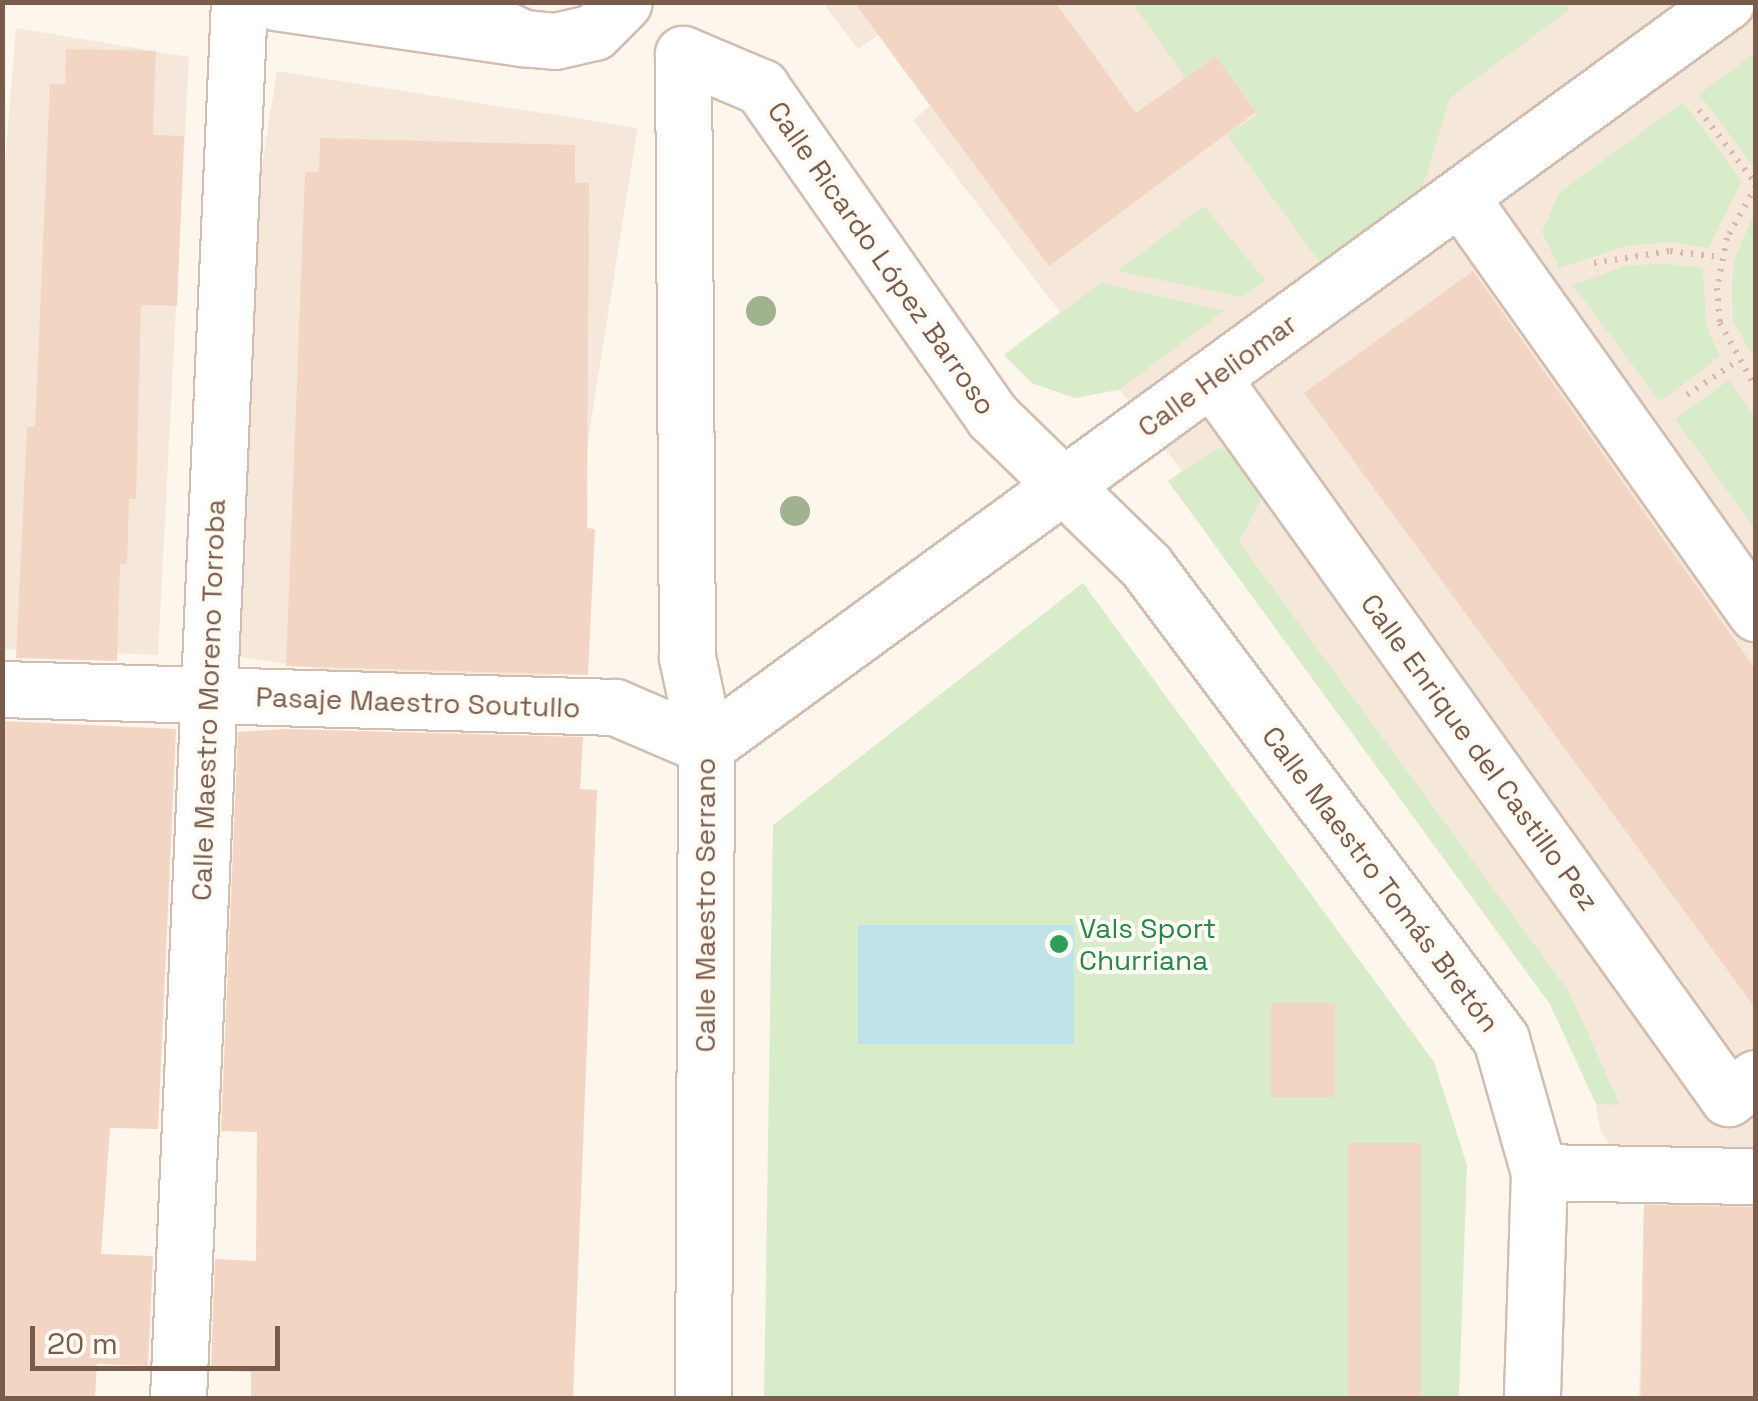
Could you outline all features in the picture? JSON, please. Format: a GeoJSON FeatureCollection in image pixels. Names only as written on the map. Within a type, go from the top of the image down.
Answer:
{"type":"FeatureCollection","features":[{"type":"Feature","properties":{"kind":"street","name":"Calle Maestro Moreno Torroba"},"geometry":{"type":"LineString","coordinates":[[178,1398],[239,2]]}},
{"type":"Feature","properties":{"kind":"street"},"geometry":{"type":"LineString","coordinates":[[276,2],[555,41],[594,32],[624,2]]}},
{"type":"Feature","properties":{"kind":"street"},"geometry":{"type":"LineString","coordinates":[[470,2],[494,25],[523,38]]}},
{"type":"Feature","properties":{"kind":"street"},"geometry":{"type":"LineString","coordinates":[[646,2],[683,54]]}},
{"type":"Feature","properties":{"kind":"street","name":"Calle Heliomar"},"geometry":{"type":"LineString","coordinates":[[706,746],[1726,2]]}},
{"type":"Feature","properties":{"kind":"street","name":"Calle Ricardo López Barroso"},"geometry":{"type":"LineString","coordinates":[[683,54],[762,87],[992,418],[1064,487]]}},
{"type":"Feature","properties":{"kind":"street","name":"Calle Maestro Serrano"},"geometry":{"type":"LineString","coordinates":[[683,54],[687,658],[706,746],[702,1398]]}},
{"type":"Feature","properties":{"kind":"street"},"geometry":{"type":"LineString","coordinates":[[1460,197],[1756,614]]}},
{"type":"Feature","properties":{"kind":"street","name":"Calle Enrique del Castillo Pez"},"geometry":{"type":"LineString","coordinates":[[1212,378],[1728,1098],[1756,1078]]}},
{"type":"Feature","properties":{"kind":"street","name":"Calle Maestro Tomás Bretón"},"geometry":{"type":"LineString","coordinates":[[1064,487],[1146,566],[1501,1040],[1539,1172],[1532,1398]]}},
{"type":"Feature","properties":{"kind":"street","name":"Pasaje Maestro Soutullo"},"geometry":{"type":"LineString","coordinates":[[2,689],[615,707],[706,746]]}},
{"type":"Feature","properties":{"kind":"street"},"geometry":{"type":"LineString","coordinates":[[1539,1172],[1756,1176]]}},
{"type":"Feature","properties":{"kind":"path"},"geometry":{"type":"LineString","coordinates":[[1656,54],[1756,185],[1720,258],[1720,323],[1756,388]]}},
{"type":"Feature","properties":{"kind":"path"},"geometry":{"type":"LineString","coordinates":[[1534,300],[1587,265],[1628,254],[1720,258]]}},
{"type":"Feature","properties":{"kind":"shaded area"},"geometry":{"type":"Polygon","coordinates":[[[823,3],[1755,3],[1755,1398],[1639,1398],[1644,1203],[1600,1129],[1596,1104],[1550,1004],[1168,481],[1182,471],[1120,390],[1075,398],[1032,383],[1004,355],[1060,312],[913,120],[930,106],[878,35],[858,49],[823,3]]]}},
{"type":"Feature","properties":{"kind":"shaded area"},"geometry":{"type":"Polygon","coordinates":[[[16,28],[189,57],[158,655],[3,649],[2,202],[16,28]]]}},
{"type":"Feature","properties":{"kind":"shaded area"},"geometry":{"type":"Polygon","coordinates":[[[277,71],[638,128],[546,705],[186,648],[277,71]]]}},
{"type":"Feature","properties":{"kind":"green space"},"geometry":{"type":"Polygon","coordinates":[[[1565,2],[1570,9],[1450,98],[1420,196],[1323,267],[1227,135],[1258,114],[1216,56],[1186,78],[1132,3],[1565,2]]]}},
{"type":"Feature","properties":{"kind":"green space"},"geometry":{"type":"Polygon","coordinates":[[[1755,53],[1755,169],[1699,94],[1755,53]]]}},
{"type":"Feature","properties":{"kind":"green space"},"geometry":{"type":"Polygon","coordinates":[[[1683,102],[1742,181],[1708,248],[1670,242],[1625,246],[1559,268],[1542,232],[1559,193],[1683,102]]]}},
{"type":"Feature","properties":{"kind":"green space"},"geometry":{"type":"Polygon","coordinates":[[[1204,206],[1265,280],[1242,297],[1118,271],[1204,206]]]}},
{"type":"Feature","properties":{"kind":"green space"},"geometry":{"type":"Polygon","coordinates":[[[1755,210],[1755,361],[1733,320],[1732,289],[1734,261],[1755,210]]]}},
{"type":"Feature","properties":{"kind":"green space"},"geometry":{"type":"Polygon","coordinates":[[[1629,265],[1703,268],[1706,325],[1720,356],[1660,402],[1573,285],[1629,265]]]}},
{"type":"Feature","properties":{"kind":"green space"},"geometry":{"type":"Polygon","coordinates":[[[1101,283],[1224,311],[1120,389],[1075,398],[1032,383],[1004,355],[1101,283]]]}},
{"type":"Feature","properties":{"kind":"green space"},"geometry":{"type":"Polygon","coordinates":[[[1729,380],[1755,416],[1755,529],[1675,419],[1729,380]]]}},
{"type":"Feature","properties":{"kind":"green space"},"geometry":{"type":"Polygon","coordinates":[[[1217,448],[1240,453],[1266,489],[1239,542],[1569,992],[1620,1105],[1596,1104],[1550,1004],[1168,481],[1217,448]]]}},
{"type":"Feature","properties":{"kind":"green space","name":"Vals Sport Churriana"},"geometry":{"type":"Polygon","coordinates":[[[1083,583],[1434,1062],[1467,1165],[1459,1398],[764,1398],[773,825],[1083,583]]]}},
{"type":"Feature","properties":{"kind":"water"},"geometry":{"type":"Polygon","coordinates":[[[858,925],[1074,925],[1074,1044],[858,1044],[858,925]]]}},
{"type":"Feature","properties":{"kind":"building"},"geometry":{"type":"Polygon","coordinates":[[[854,2],[1055,2],[1136,113],[1216,56],[1256,112],[1049,266],[854,2]]]}},
{"type":"Feature","properties":{"kind":"building"},"geometry":{"type":"Polygon","coordinates":[[[66,49],[156,51],[153,135],[184,136],[177,306],[141,305],[136,499],[129,499],[127,564],[120,564],[117,661],[16,658],[27,427],[35,427],[50,84],[65,84],[66,49]]]}},
{"type":"Feature","properties":{"kind":"building"},"geometry":{"type":"Polygon","coordinates":[[[320,138],[575,145],[575,183],[589,183],[587,528],[595,529],[588,675],[286,666],[305,172],[319,172],[320,138]]]}},
{"type":"Feature","properties":{"kind":"building"},"geometry":{"type":"Polygon","coordinates":[[[1473,271],[1756,670],[1756,1009],[1304,393],[1473,271]]]}},
{"type":"Feature","properties":{"kind":"building"},"geometry":{"type":"Polygon","coordinates":[[[2,721],[176,729],[158,1129],[110,1128],[101,1254],[153,1256],[148,1366],[97,1364],[95,1398],[2,1398],[2,721]]]}},
{"type":"Feature","properties":{"kind":"building"},"geometry":{"type":"Polygon","coordinates":[[[284,729],[583,737],[580,789],[597,790],[573,1398],[251,1398],[251,1372],[211,1370],[215,1259],[256,1261],[257,1132],[221,1131],[238,732],[284,729]]]}},
{"type":"Feature","properties":{"kind":"building"},"geometry":{"type":"Polygon","coordinates":[[[1271,1003],[1335,1003],[1335,1097],[1271,1097],[1271,1003]]]}},
{"type":"Feature","properties":{"kind":"building"},"geometry":{"type":"Polygon","coordinates":[[[1348,1143],[1421,1143],[1421,1398],[1348,1398],[1348,1143]]]}},
{"type":"Feature","properties":{"kind":"building"},"geometry":{"type":"Polygon","coordinates":[[[1644,1205],[1756,1207],[1753,1398],[1641,1398],[1644,1205]]]}},
{"type":"Feature","properties":{"kind":"place","name":"Vals Sport Churriana"},"geometry":{"type":"Point","coordinates":[1059,944]}}]}
